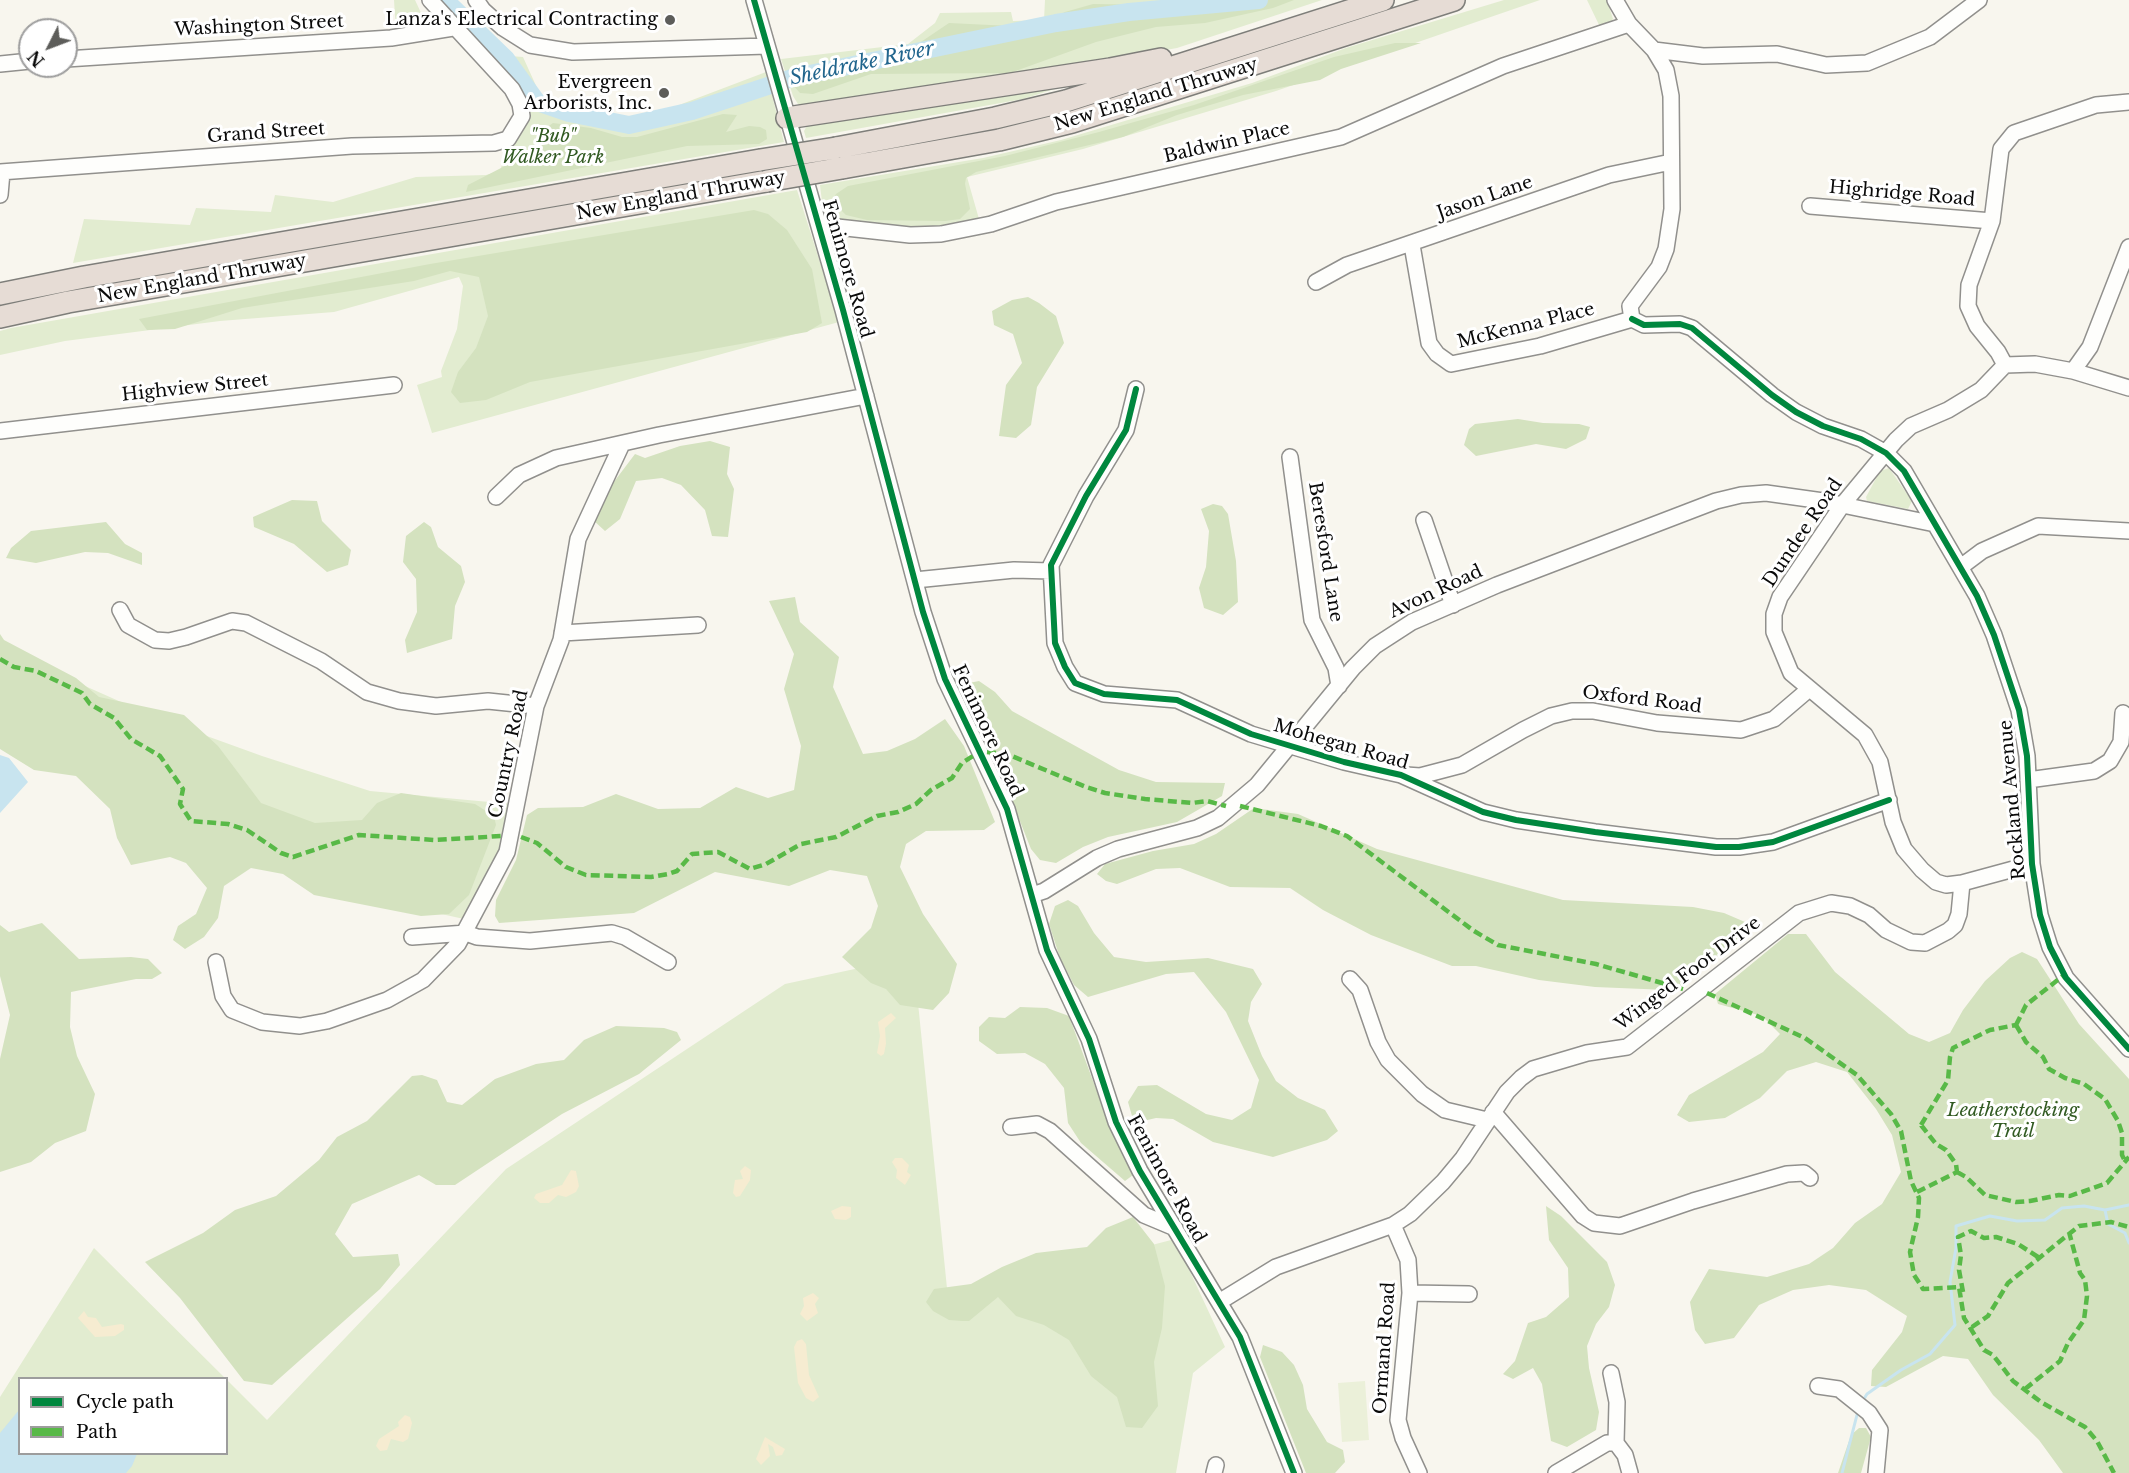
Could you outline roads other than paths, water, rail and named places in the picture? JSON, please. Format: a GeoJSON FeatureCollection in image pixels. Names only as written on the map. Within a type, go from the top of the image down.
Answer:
{"type":"FeatureCollection","features":[{"type":"Feature","properties":{"kind":"highway","name":"New England Thruway"},"geometry":{"type":"LineString","coordinates":[[0,294],[96,275],[967,124],[1055,104],[1383,0]]}},
{"type":"Feature","properties":{"kind":"highway","name":"New England Thruway"},"geometry":{"type":"LineString","coordinates":[[0,316],[86,299],[999,140],[1072,122],[1454,0]]}},
{"type":"Feature","properties":{"kind":"highway"},"geometry":{"type":"LineString","coordinates":[[787,118],[1138,64],[1231,39],[1307,24]]}},
{"type":"Feature","properties":{"kind":"street"},"geometry":{"type":"LineString","coordinates":[[430,0],[453,28]]}},
{"type":"Feature","properties":{"kind":"street"},"geometry":{"type":"LineString","coordinates":[[476,0],[483,10],[503,27],[530,45],[573,52],[767,46]]}},
{"type":"Feature","properties":{"kind":"street","name":"Fenimore Road"},"geometry":{"type":"LineString","coordinates":[[754,0],[819,225],[915,580],[945,679],[1007,809],[1047,950],[1089,1039],[1116,1122],[1140,1171],[1240,1337],[1294,1473]]}},
{"type":"Feature","properties":{"kind":"street"},"geometry":{"type":"LineString","coordinates":[[1615,0],[1629,24],[1654,50],[1666,70],[1671,96],[1672,209],[1666,249],[1659,267],[1630,306],[1632,319]]}},
{"type":"Feature","properties":{"kind":"street"},"geometry":{"type":"LineString","coordinates":[[1654,50],[1703,56],[1777,54],[1826,65],[1868,63],[1930,38],[1979,0]]}},
{"type":"Feature","properties":{"kind":"street","name":"Baldwin Place"},"geometry":{"type":"LineString","coordinates":[[819,225],[910,235],[941,234],[991,224],[1056,202],[1341,137],[1503,66],[1629,24]]}},
{"type":"Feature","properties":{"kind":"street","name":"Washington Street"},"geometry":{"type":"LineString","coordinates":[[78,58],[390,38],[453,28]]}},
{"type":"Feature","properties":{"kind":"street","name":"Grand Street"},"geometry":{"type":"LineString","coordinates":[[1,172],[352,146],[494,143],[508,139],[522,116],[520,104],[512,89],[453,28]]}},
{"type":"Feature","properties":{"kind":"street"},"geometry":{"type":"LineString","coordinates":[[0,64],[18,63]]}},
{"type":"Feature","properties":{"kind":"street"},"geometry":{"type":"LineString","coordinates":[[2129,102],[2096,105],[2014,133],[2001,149],[1992,221],[1969,285],[1968,306],[1977,326],[1998,352],[2005,365],[2035,364],[2073,371],[2129,388]]}},
{"type":"Feature","properties":{"kind":"street","name":"Jason Lane"},"geometry":{"type":"LineString","coordinates":[[1316,282],[1347,265],[1609,175],[1671,162]]}},
{"type":"Feature","properties":{"kind":"street"},"geometry":{"type":"LineString","coordinates":[[0,195],[1,172]]}},
{"type":"Feature","properties":{"kind":"street","name":"Highridge Road"},"geometry":{"type":"LineString","coordinates":[[1810,206],[1992,221]]}},
{"type":"Feature","properties":{"kind":"street","name":"McKenna Place"},"geometry":{"type":"LineString","coordinates":[[1412,244],[1429,343],[1437,354],[1451,364],[1540,346],[1632,319]]}},
{"type":"Feature","properties":{"kind":"street"},"geometry":{"type":"LineString","coordinates":[[2073,371],[2090,346],[2129,247]]}},
{"type":"Feature","properties":{"kind":"street","name":"Rockland Avenue"},"geometry":{"type":"LineString","coordinates":[[1632,319],[1644,325],[1680,324],[1692,328],[1772,395],[1801,415],[1823,426],[1861,439],[1886,453],[1904,471],[1962,566],[1994,635],[2009,676],[2024,733],[2032,864],[2040,915],[2057,965],[2087,1003],[2129,1049]]}},
{"type":"Feature","properties":{"kind":"street","name":"Dundee Road"},"geometry":{"type":"LineString","coordinates":[[1962,884],[1946,885],[1936,882],[1904,849],[1893,822],[1880,762],[1865,735],[1851,721],[1808,690],[1791,673],[1778,646],[1774,632],[1774,614],[1780,597],[1843,504],[1911,426],[1948,410],[1981,390],[2005,365]]}},
{"type":"Feature","properties":{"kind":"street","name":"Highview Street"},"geometry":{"type":"LineString","coordinates":[[0,431],[394,385]]}},
{"type":"Feature","properties":{"kind":"street"},"geometry":{"type":"LineString","coordinates":[[915,580],[1014,570],[1051,571],[1063,538],[1126,430],[1136,389]]}},
{"type":"Feature","properties":{"kind":"street"},"geometry":{"type":"LineString","coordinates":[[496,497],[519,475],[537,465],[622,444],[866,396]]}},
{"type":"Feature","properties":{"kind":"street","name":"Country Road"},"geometry":{"type":"LineString","coordinates":[[216,962],[223,996],[232,1010],[262,1022],[300,1026],[327,1021],[387,1000],[414,985],[435,970],[466,933],[507,852],[536,705],[562,633],[578,539],[622,444]]}},
{"type":"Feature","properties":{"kind":"street","name":"Beresford Lane"},"geometry":{"type":"LineString","coordinates":[[1290,457],[1312,620],[1336,668],[1339,686]]}},
{"type":"Feature","properties":{"kind":"street","name":"Avon Road"},"geometry":{"type":"LineString","coordinates":[[1032,895],[1044,891],[1096,858],[1118,849],[1197,828],[1218,818],[1257,786],[1375,646],[1412,622],[1497,585],[1716,501],[1766,493],[1843,504],[1935,524]]}},
{"type":"Feature","properties":{"kind":"street"},"geometry":{"type":"LineString","coordinates":[[1424,520],[1453,605]]}},
{"type":"Feature","properties":{"kind":"street"},"geometry":{"type":"LineString","coordinates":[[1962,566],[1982,551],[2038,526],[2129,531]]}},
{"type":"Feature","properties":{"kind":"street","name":"Mohegan Road"},"geometry":{"type":"LineString","coordinates":[[1051,571],[1055,644],[1065,667],[1076,683],[1104,694],[1177,700],[1251,734],[1344,762],[1401,775],[1483,812],[1516,820],[1716,847],[1739,847],[1773,842],[1889,800]]}},
{"type":"Feature","properties":{"kind":"street"},"geometry":{"type":"LineString","coordinates":[[120,610],[128,626],[155,640],[169,641],[186,637],[232,621],[246,623],[321,661],[367,692],[399,701],[436,706],[488,701],[536,705]]}},
{"type":"Feature","properties":{"kind":"street"},"geometry":{"type":"LineString","coordinates":[[562,633],[698,625]]}},
{"type":"Feature","properties":{"kind":"street","name":"Oxford Road"},"geometry":{"type":"LineString","coordinates":[[1401,775],[1420,776],[1462,765],[1523,729],[1551,716],[1572,711],[1593,711],[1657,723],[1741,730],[1774,719],[1808,690]]}},
{"type":"Feature","properties":{"kind":"street"},"geometry":{"type":"LineString","coordinates":[[2028,780],[2094,771],[2110,761],[2121,742],[2123,713]]}},
{"type":"Feature","properties":{"kind":"street"},"geometry":{"type":"LineString","coordinates":[[1962,884],[2032,864]]}},
{"type":"Feature","properties":{"kind":"street","name":"Winged Foot Drive"},"geometry":{"type":"LineString","coordinates":[[1219,1302],[1276,1267],[1393,1225],[1410,1214],[1443,1182],[1463,1158],[1507,1092],[1533,1069],[1587,1053],[1627,1047],[1799,913],[1831,903],[1850,906],[1869,915],[1886,930],[1911,942],[1925,943],[1948,932],[1955,925],[1959,914],[1962,884]]}},
{"type":"Feature","properties":{"kind":"street"},"geometry":{"type":"LineString","coordinates":[[412,937],[466,933],[477,937],[530,941],[612,933],[625,937],[668,962]]}},
{"type":"Feature","properties":{"kind":"street"},"geometry":{"type":"LineString","coordinates":[[1350,979],[1360,990],[1378,1042],[1395,1067],[1422,1094],[1445,1110],[1490,1116],[1583,1216],[1594,1223],[1620,1226],[1693,1201],[1787,1174],[1804,1173],[1810,1178]]}},
{"type":"Feature","properties":{"kind":"street"},"geometry":{"type":"LineString","coordinates":[[1011,1127],[1037,1124],[1050,1131],[1144,1215],[1175,1228]]}},
{"type":"Feature","properties":{"kind":"street","name":"Ormand Road"},"geometry":{"type":"LineString","coordinates":[[1393,1225],[1408,1260],[1410,1293],[1398,1420],[1403,1438],[1419,1473]]}},
{"type":"Feature","properties":{"kind":"street"},"geometry":{"type":"LineString","coordinates":[[1410,1293],[1469,1294]]}},
{"type":"Feature","properties":{"kind":"street"},"geometry":{"type":"LineString","coordinates":[[1611,1373],[1617,1402],[1616,1443],[1625,1455],[1630,1473]]}},
{"type":"Feature","properties":{"kind":"street"},"geometry":{"type":"LineString","coordinates":[[1818,1386],[1839,1389],[1860,1403],[1880,1430],[1876,1473]]}},
{"type":"Feature","properties":{"kind":"street"},"geometry":{"type":"LineString","coordinates":[[1556,1473],[1607,1443],[1616,1443]]}},
{"type":"Feature","properties":{"kind":"water"},"geometry":{"type":"Polygon","coordinates":[[[0,755],[9,758],[28,782],[0,813],[0,755]]]}},
{"type":"Feature","properties":{"kind":"water"},"geometry":{"type":"Polygon","coordinates":[[[18,1411],[18,1455],[137,1455],[126,1473],[0,1473],[0,1433],[18,1411]]]}},
{"type":"Feature","properties":{"kind":"waterway","name":"Sheldrake River"},"geometry":{"type":"LineString","coordinates":[[445,0],[506,59],[537,102],[569,113],[629,125],[692,111],[795,77],[1056,23],[1129,12],[1259,0]]}},
{"type":"Feature","properties":{"kind":"waterway"},"geometry":{"type":"LineString","coordinates":[[1862,1402],[1867,1394],[1901,1370],[1930,1354],[1955,1325],[1950,1282],[1956,1248],[1956,1226],[1990,1216],[2017,1221],[2045,1220],[2062,1208],[2084,1206],[2105,1210],[2129,1205]]}},
{"type":"Feature","properties":{"kind":"waterway"},"geometry":{"type":"LineString","coordinates":[[2105,1210],[2108,1224],[2125,1233],[2129,1243]]}},
{"type":"Feature","properties":{"kind":"waterway"},"geometry":{"type":"LineString","coordinates":[[1842,1473],[1858,1411]]}},
{"type":"Feature","properties":{"kind":"place","name":"Lanza's Electrical Contracting"},"geometry":{"type":"Point","coordinates":[670,20]}},
{"type":"Feature","properties":{"kind":"place","name":"Evergreen Arborists, Inc."},"geometry":{"type":"Point","coordinates":[664,93]}},
{"type":"Feature","properties":{"kind":"park label","name":"\"Bub\" Walker Park"},"geometry":{"type":"Point","coordinates":[553,147]}},
{"type":"Feature","properties":{"kind":"park label","name":"Leatherstocking Trail"},"geometry":{"type":"Point","coordinates":[2013,1121]}}]}
